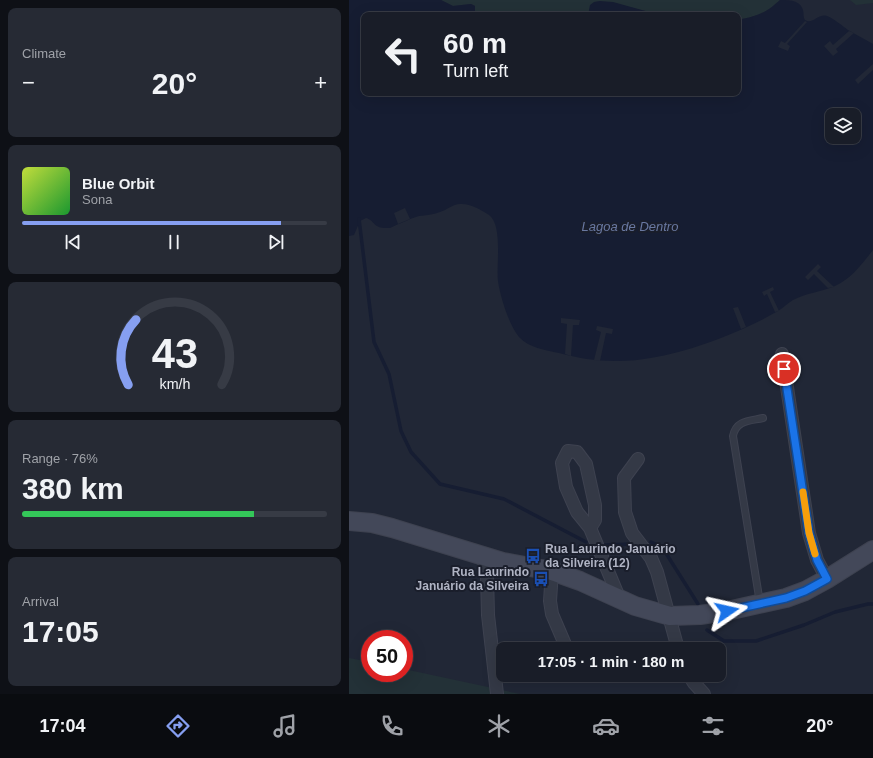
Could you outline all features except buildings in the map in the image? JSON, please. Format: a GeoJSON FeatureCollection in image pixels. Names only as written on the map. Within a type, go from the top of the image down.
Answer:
{"type":"FeatureCollection","features":[{"type":"Feature","properties":{"kind":"main road"},"geometry":{"type":"LineString","coordinates":[[349,521],[372,523],[516,565],[552,571],[580,581],[620,600],[651,612],[670,616],[707,614],[786,598],[805,591],[827,579],[873,550]]}},
{"type":"Feature","properties":{"kind":"street"},"geometry":{"type":"LineString","coordinates":[[782,354],[809,533],[817,560],[827,579]]}},
{"type":"Feature","properties":{"kind":"street"},"geometry":{"type":"LineString","coordinates":[[590,528],[595,520],[595,504],[586,464],[577,452],[568,451],[562,463],[566,487],[577,512],[590,528],[620,600]]}},
{"type":"Feature","properties":{"kind":"street"},"geometry":{"type":"LineString","coordinates":[[638,459],[624,478],[625,512],[632,533],[651,558],[657,572],[676,642]]}},
{"type":"Feature","properties":{"kind":"street"},"geometry":{"type":"LineString","coordinates":[[483,556],[487,575],[488,615],[497,694]]}},
{"type":"Feature","properties":{"kind":"street"},"geometry":{"type":"LineString","coordinates":[[552,571],[550,601],[552,614],[564,642]]}},
{"type":"Feature","properties":{"kind":"street"},"geometry":{"type":"LineString","coordinates":[[693,682],[703,694]]}},
{"type":"Feature","properties":{"kind":"lane"},"geometry":{"type":"LineString","coordinates":[[761,604],[733,436],[734,429],[739,424],[763,418]]}},
{"type":"Feature","properties":{"kind":"shaded area"},"geometry":{"type":"Polygon","coordinates":[[[441,0],[780,0],[761,14],[741,19],[741,12],[653,12],[609,2],[594,2],[589,12],[475,12],[475,6],[471,4],[453,6],[441,0]]]}},
{"type":"Feature","properties":{"kind":"shaded area"},"geometry":{"type":"Polygon","coordinates":[[[850,0],[873,0],[873,3],[856,5],[850,0]]]}},
{"type":"Feature","properties":{"kind":"shaded area"},"geometry":{"type":"Polygon","coordinates":[[[349,658],[361,660],[361,682],[413,682],[413,671],[520,694],[349,694],[349,658]]]}},
{"type":"Feature","properties":{"kind":"water","name":"Lagoa de Dentro"},"geometry":{"type":"Polygon","coordinates":[[[349,0],[441,0],[453,6],[471,4],[475,6],[475,12],[361,12],[361,96],[741,96],[741,19],[761,14],[780,0],[797,2],[802,7],[805,20],[811,21],[821,16],[827,16],[873,44],[873,250],[856,271],[841,283],[791,301],[778,311],[741,330],[699,346],[656,357],[615,361],[594,360],[543,350],[532,346],[523,341],[515,332],[505,310],[498,281],[498,246],[496,227],[489,215],[475,207],[460,204],[437,213],[415,217],[390,228],[377,226],[366,218],[360,221],[354,235],[349,236],[349,0]]]}},
{"type":"Feature","properties":{"kind":"water"},"geometry":{"type":"Polygon","coordinates":[[[594,2],[613,2],[649,12],[589,12],[590,5],[594,2]]]}},
{"type":"Feature","properties":{"kind":"pier"},"geometry":{"type":"Polygon","coordinates":[[[805,21],[807,22],[787,44],[790,46],[788,51],[778,47],[781,41],[785,43],[805,21]]]}},
{"type":"Feature","properties":{"kind":"pier"},"geometry":{"type":"Polygon","coordinates":[[[849,31],[854,33],[836,49],[838,52],[833,56],[824,46],[830,41],[833,45],[849,31]]]}},
{"type":"Feature","properties":{"kind":"pier"},"geometry":{"type":"Polygon","coordinates":[[[873,64],[873,70],[858,84],[855,80],[873,64]]]}},
{"type":"Feature","properties":{"kind":"pier"},"geometry":{"type":"Polygon","coordinates":[[[405,208],[410,219],[398,224],[394,213],[405,208]]]}},
{"type":"Feature","properties":{"kind":"pier"},"geometry":{"type":"Polygon","coordinates":[[[818,264],[821,267],[817,271],[834,287],[828,288],[814,274],[808,280],[805,277],[818,264]]]}},
{"type":"Feature","properties":{"kind":"pier"},"geometry":{"type":"Polygon","coordinates":[[[773,287],[774,290],[770,292],[779,311],[775,312],[767,294],[764,296],[762,292],[773,287]]]}},
{"type":"Feature","properties":{"kind":"pier"},"geometry":{"type":"Polygon","coordinates":[[[738,307],[746,327],[741,329],[733,308],[738,307]]]}},
{"type":"Feature","properties":{"kind":"pier"},"geometry":{"type":"Polygon","coordinates":[[[561,318],[580,320],[579,325],[573,325],[571,356],[565,354],[567,324],[561,323],[561,318]]]}},
{"type":"Feature","properties":{"kind":"pier"},"geometry":{"type":"Polygon","coordinates":[[[597,326],[613,329],[612,334],[606,333],[600,361],[594,360],[601,332],[596,330],[597,326]]]}},
{"type":"Feature","properties":{"kind":"waterway"},"geometry":{"type":"LineString","coordinates":[[359,219],[374,342],[389,374],[401,431],[411,452],[440,484],[504,499],[586,542]]}},
{"type":"Feature","properties":{"kind":"waterway"},"geometry":{"type":"LineString","coordinates":[[651,542],[662,547],[698,604]]}},
{"type":"Feature","properties":{"kind":"waterway"},"geometry":{"type":"LineString","coordinates":[[604,545],[632,544]]}},
{"type":"Feature","properties":{"kind":"waterway"},"geometry":{"type":"LineString","coordinates":[[707,630],[724,641],[756,641],[804,625],[835,612],[873,604]]}},
{"type":"Feature","properties":{"kind":"slow traffic"},"geometry":{"type":"LineString","coordinates":[[803,492],[809,533],[815,554]]}},
{"type":"Feature","properties":{"kind":"place","name":"Rua Laurindo Januário da Silveira (12)"},"geometry":{"type":"Point","coordinates":[533,556]}},
{"type":"Feature","properties":{"kind":"place","name":"Rua Laurindo Januário da Silveira"},"geometry":{"type":"Point","coordinates":[541,579]}},
{"type":"Feature","properties":{"kind":"route"},"geometry":{"type":"LineString","coordinates":[[727,611],[757,606],[786,598],[805,591],[827,579],[817,560],[809,533],[784,369]]}}]}
